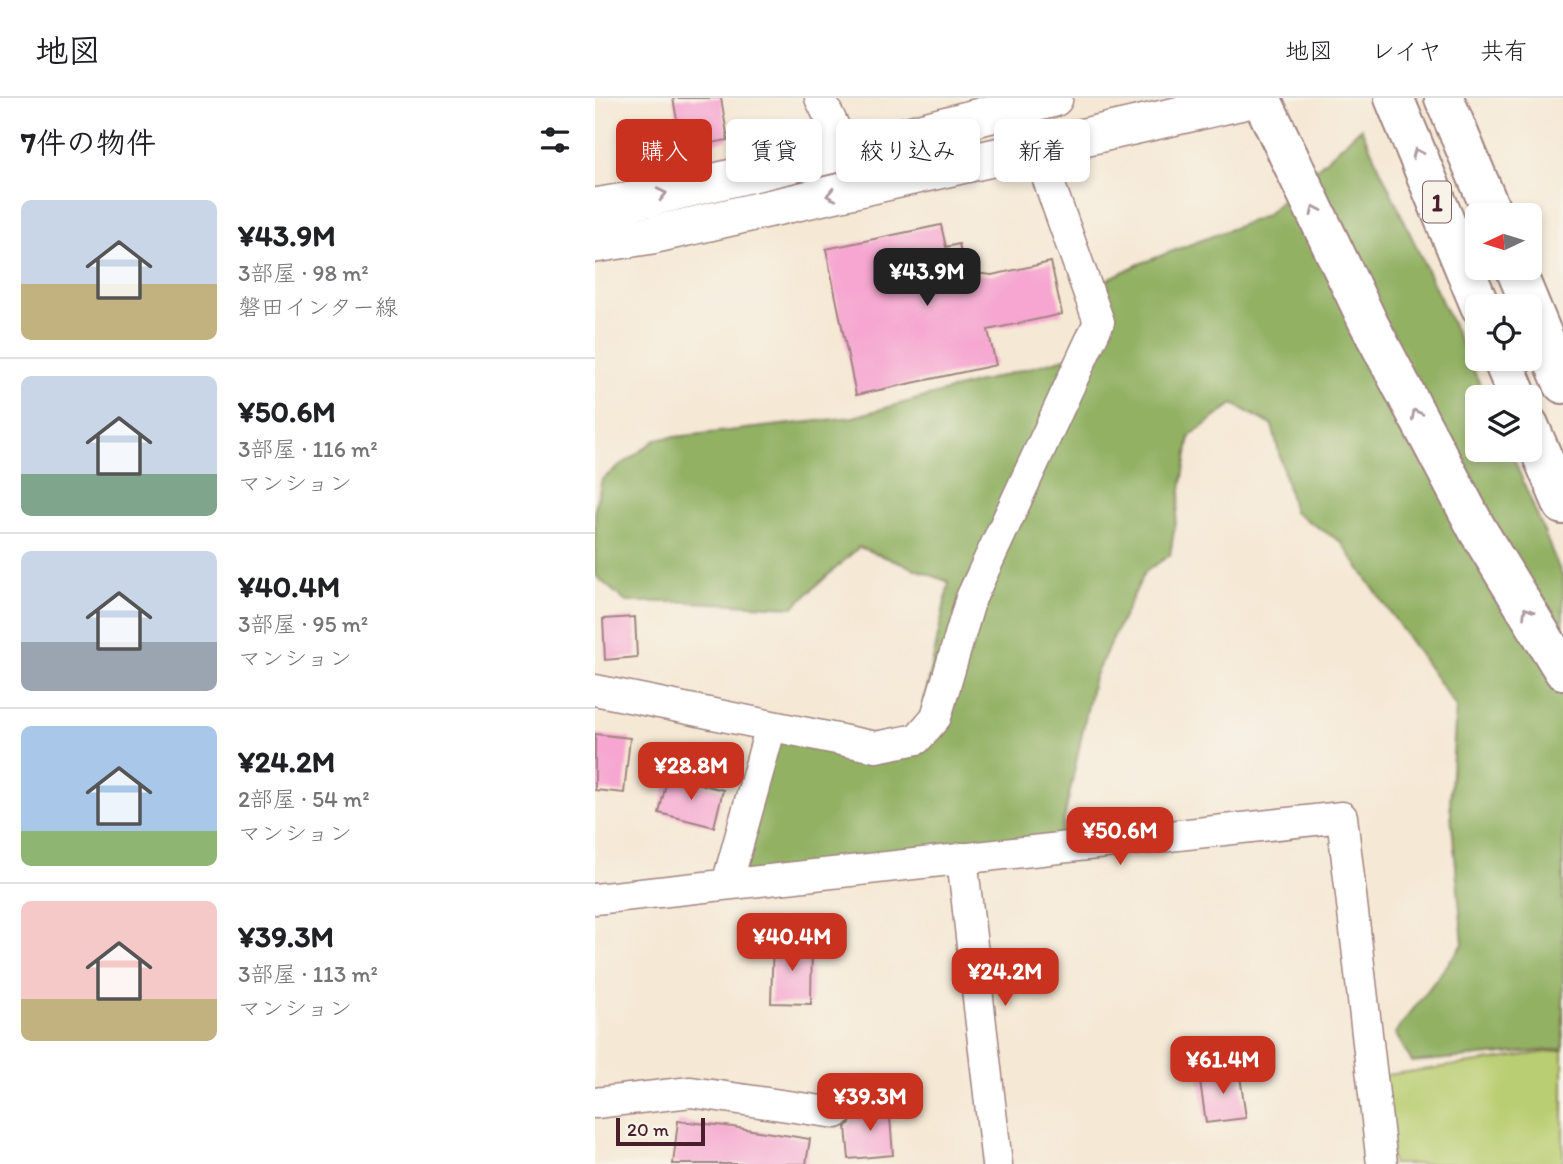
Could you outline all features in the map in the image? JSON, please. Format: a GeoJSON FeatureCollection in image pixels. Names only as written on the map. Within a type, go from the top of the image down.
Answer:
{"type":"FeatureCollection","features":[{"type":"Feature","properties":{"kind":"highway"},"geometry":{"type":"LineString","coordinates":[[1262,98],[1369,324],[1470,517],[1563,670]]}},
{"type":"Feature","properties":{"kind":"highway","name":"1"},"geometry":{"type":"LineString","coordinates":[[1394,98],[1475,294]]}},
{"type":"Feature","properties":{"kind":"highway","name":"1"},"geometry":{"type":"LineString","coordinates":[[1444,98],[1488,203]]}},
{"type":"Feature","properties":{"kind":"highway"},"geometry":{"type":"LineString","coordinates":[[1520,280],[1563,384]]}},
{"type":"Feature","properties":{"kind":"highway"},"geometry":{"type":"LineString","coordinates":[[1542,456],[1563,505]]}},
{"type":"Feature","properties":{"kind":"main road"},"geometry":{"type":"LineString","coordinates":[[971,119],[1053,98]]}},
{"type":"Feature","properties":{"kind":"main road"},"geometry":{"type":"LineString","coordinates":[[1090,137],[1256,98]]}},
{"type":"Feature","properties":{"kind":"main road"},"geometry":{"type":"LineString","coordinates":[[595,207],[648,198],[836,153]]}},
{"type":"Feature","properties":{"kind":"main road"},"geometry":{"type":"LineString","coordinates":[[595,244],[652,235],[994,159]]}},
{"type":"Feature","properties":{"kind":"street"},"geometry":{"type":"LineString","coordinates":[[820,98],[836,131]]}},
{"type":"Feature","properties":{"kind":"street"},"geometry":{"type":"LineString","coordinates":[[595,691],[876,747],[917,739],[936,717],[971,598],[1098,322],[1049,182]]}},
{"type":"Feature","properties":{"kind":"street"},"geometry":{"type":"LineString","coordinates":[[727,884],[771,726]]}},
{"type":"Feature","properties":{"kind":"street"},"geometry":{"type":"LineString","coordinates":[[595,899],[1342,817],[1382,1164]]}},
{"type":"Feature","properties":{"kind":"street"},"geometry":{"type":"LineString","coordinates":[[962,858],[997,1164]]}},
{"type":"Feature","properties":{"kind":"street"},"geometry":{"type":"LineString","coordinates":[[595,1103],[691,1092],[836,1113]]}},
{"type":"Feature","properties":{"kind":"green space"},"geometry":{"type":"Polygon","coordinates":[[[1361,128],[1465,352],[1465,371],[1474,371],[1480,385],[1465,385],[1465,462],[1515,462],[1563,578],[1563,1049],[1412,1062],[1395,1033],[1463,944],[1450,803],[1456,707],[1341,542],[1294,512],[1272,425],[1233,404],[1190,436],[1170,555],[1145,572],[1094,677],[1058,848],[727,884],[771,726],[917,739],[949,582],[859,547],[793,607],[626,602],[595,575],[595,509],[602,479],[657,439],[853,417],[1105,347],[1108,279],[1139,264],[1265,216],[1361,128]]]}},
{"type":"Feature","properties":{"kind":"green space"},"geometry":{"type":"Polygon","coordinates":[[[1563,1050],[1563,1164],[1392,1164],[1379,1076],[1563,1050]]]}},
{"type":"Feature","properties":{"kind":"building"},"geometry":{"type":"Polygon","coordinates":[[[673,98],[721,98],[726,140],[712,143],[712,119],[677,119],[673,98]]]}},
{"type":"Feature","properties":{"kind":"building"},"geometry":{"type":"Polygon","coordinates":[[[941,225],[946,247],[959,244],[965,272],[992,275],[1051,262],[1062,314],[988,330],[996,365],[856,395],[826,249],[941,225]]]}},
{"type":"Feature","properties":{"kind":"building"},"geometry":{"type":"Polygon","coordinates":[[[635,617],[637,657],[605,660],[603,619],[635,617]]]}},
{"type":"Feature","properties":{"kind":"building"},"geometry":{"type":"Polygon","coordinates":[[[595,734],[630,738],[624,793],[595,790],[595,734]]]}},
{"type":"Feature","properties":{"kind":"building"},"geometry":{"type":"Polygon","coordinates":[[[668,776],[723,790],[714,827],[659,813],[668,776]]]}},
{"type":"Feature","properties":{"kind":"building"},"geometry":{"type":"Polygon","coordinates":[[[773,941],[812,942],[811,1004],[771,1003],[773,941]]]}},
{"type":"Feature","properties":{"kind":"building"},"geometry":{"type":"Polygon","coordinates":[[[1239,1069],[1246,1118],[1206,1123],[1199,1074],[1239,1069]]]}},
{"type":"Feature","properties":{"kind":"building"},"geometry":{"type":"Polygon","coordinates":[[[889,1105],[893,1155],[849,1159],[846,1127],[853,1116],[853,1109],[889,1105]]]}},
{"type":"Feature","properties":{"kind":"building"},"geometry":{"type":"Polygon","coordinates":[[[678,1121],[810,1139],[806,1164],[673,1164],[678,1121]]]}}]}
